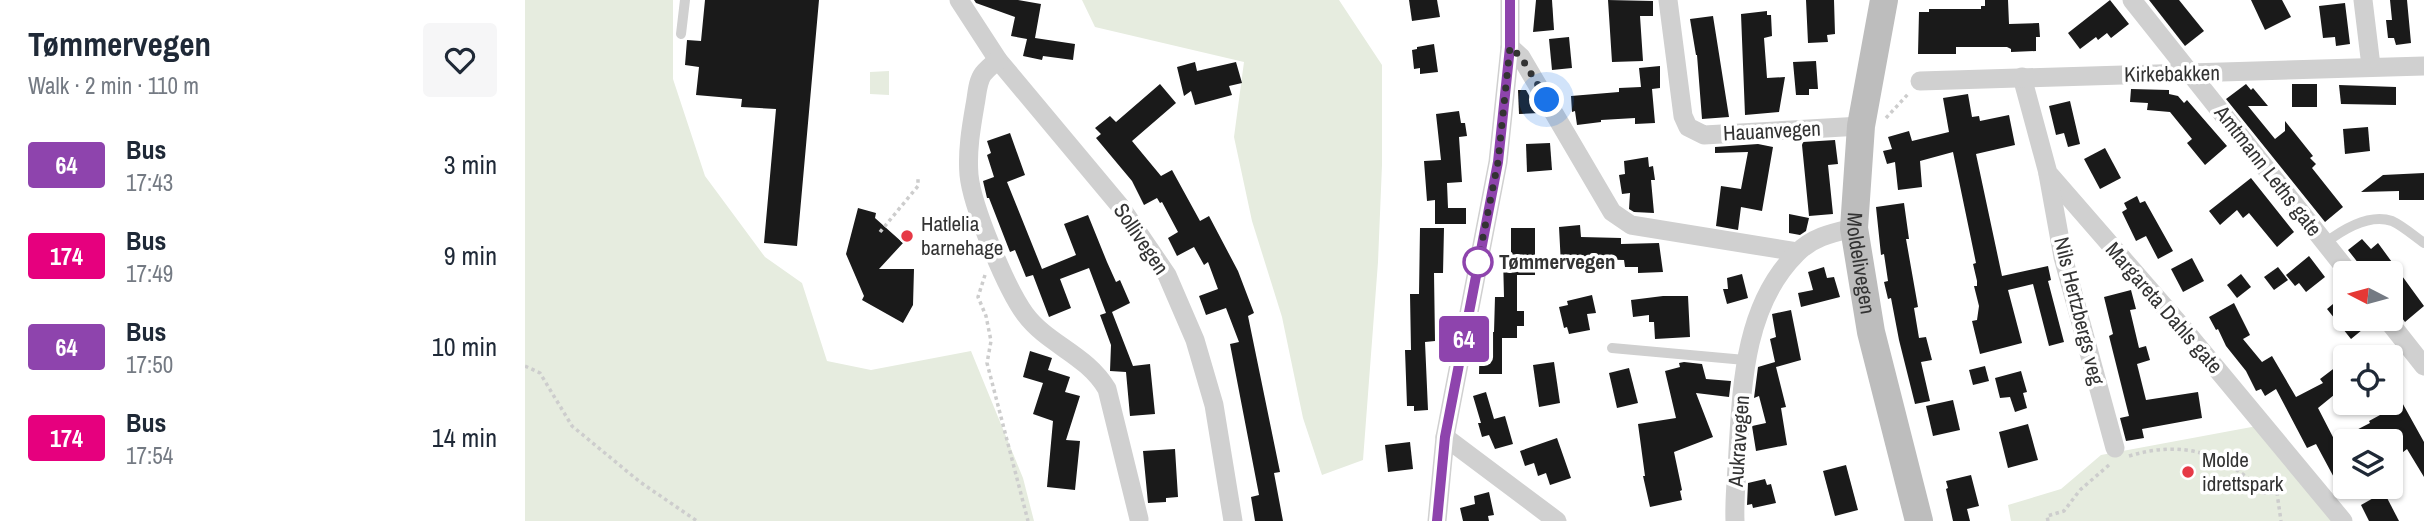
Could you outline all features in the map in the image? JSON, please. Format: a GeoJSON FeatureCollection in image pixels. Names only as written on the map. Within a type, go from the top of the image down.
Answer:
{"type":"FeatureCollection","features":[{"type":"Feature","properties":{"kind":"main road","name":"Moldelivegen"},"geometry":{"type":"LineString","coordinates":[[1884,0],[1871,125],[1854,228],[1871,332],[1919,521]]}},
{"type":"Feature","properties":{"kind":"street","name":"Sollivegen"},"geometry":{"type":"LineString","coordinates":[[959,0],[998,60],[1120,206],[1167,275],[1195,340],[1214,405],[1233,521]]}},
{"type":"Feature","properties":{"kind":"street"},"geometry":{"type":"LineString","coordinates":[[1437,521],[1445,437],[1498,162],[1510,47],[1510,0]]}},
{"type":"Feature","properties":{"kind":"street","name":"Hauanvegen"},"geometry":{"type":"LineString","coordinates":[[1668,0],[1683,116],[1688,127],[1704,135],[1718,135],[1871,125]]}},
{"type":"Feature","properties":{"kind":"street","name":"Amtmann Leths gate"},"geometry":{"type":"LineString","coordinates":[[2132,0],[2339,261]]}},
{"type":"Feature","properties":{"kind":"street"},"geometry":{"type":"LineString","coordinates":[[2363,0],[2371,66]]}},
{"type":"Feature","properties":{"kind":"street"},"geometry":{"type":"LineString","coordinates":[[1510,47],[1521,57],[1612,212],[1630,225],[1797,252]]}},
{"type":"Feature","properties":{"kind":"street"},"geometry":{"type":"LineString","coordinates":[[998,60],[982,75],[979,83],[969,148],[971,185],[1014,296],[1041,330],[1086,363],[1107,389],[1139,519]]}},
{"type":"Feature","properties":{"kind":"street","name":"Kirkebakken"},"geometry":{"type":"LineString","coordinates":[[1920,80],[2424,66]]}},
{"type":"Feature","properties":{"kind":"street","name":"Margareta Dahls gate"},"geometry":{"type":"LineString","coordinates":[[2022,77],[2048,173],[2182,327],[2342,521]]}},
{"type":"Feature","properties":{"kind":"street","name":"Nils Hertzbergs veg"},"geometry":{"type":"LineString","coordinates":[[2048,173],[2063,257],[2120,455]]}},
{"type":"Feature","properties":{"kind":"street","name":"Aukravegen"},"geometry":{"type":"LineString","coordinates":[[1735,521],[1745,360],[1755,325],[1774,281],[1797,252],[1821,236],[1854,228]]}},
{"type":"Feature","properties":{"kind":"street"},"geometry":{"type":"LineString","coordinates":[[2396,331],[2424,366]]}},
{"type":"Feature","properties":{"kind":"street"},"geometry":{"type":"LineString","coordinates":[[1445,437],[1557,521]]}},
{"type":"Feature","properties":{"kind":"lane"},"geometry":{"type":"LineString","coordinates":[[681,34],[685,0]]}},
{"type":"Feature","properties":{"kind":"lane","name":"Amtmann Leths gate"},"geometry":{"type":"LineString","coordinates":[[2325,243],[2355,225],[2377,218],[2392,221],[2424,243]]}},
{"type":"Feature","properties":{"kind":"lane"},"geometry":{"type":"LineString","coordinates":[[1612,348],[1745,360]]}},
{"type":"Feature","properties":{"kind":"path"},"geometry":{"type":"LineString","coordinates":[[1871,125],[1920,80]]}},
{"type":"Feature","properties":{"kind":"path"},"geometry":{"type":"LineString","coordinates":[[880,232],[918,186],[918,178]]}},
{"type":"Feature","properties":{"kind":"path"},"geometry":{"type":"LineString","coordinates":[[994,250],[978,297],[991,341],[987,363],[1028,521]]}},
{"type":"Feature","properties":{"kind":"path"},"geometry":{"type":"LineString","coordinates":[[525,366],[540,373],[572,426],[640,482],[697,521]]}},
{"type":"Feature","properties":{"kind":"path"},"geometry":{"type":"LineString","coordinates":[[2047,521],[2047,516],[2064,511],[2092,477],[2120,455],[2165,448],[2185,449],[2221,460],[2263,493],[2277,493],[2281,521]]}},
{"type":"Feature","properties":{"kind":"shaded area"},"geometry":{"type":"Polygon","coordinates":[[[525,0],[673,0],[673,79],[705,176],[765,257],[802,283],[827,361],[871,370],[971,351],[1023,478],[1034,521],[525,521],[525,0]]]}},
{"type":"Feature","properties":{"kind":"shaded area"},"geometry":{"type":"Polygon","coordinates":[[[1082,0],[1339,0],[1382,65],[1378,262],[1363,460],[1322,475],[1303,418],[1282,317],[1252,221],[1234,137],[1244,62],[1095,27],[1082,0]]]}},
{"type":"Feature","properties":{"kind":"shaded area"},"geometry":{"type":"Polygon","coordinates":[[[889,71],[889,95],[870,94],[870,72],[889,71]]]}},
{"type":"Feature","properties":{"kind":"shaded area","name":"Molde idrettspark"},"geometry":{"type":"Polygon","coordinates":[[[2257,426],[2335,521],[2011,521],[2008,505],[2061,489],[2101,455],[2257,426]]]}},
{"type":"Feature","properties":{"kind":"building"},"geometry":{"type":"Polygon","coordinates":[[[705,0],[819,0],[797,246],[764,243],[776,109],[741,107],[742,99],[696,95],[699,67],[685,65],[687,40],[701,41],[705,0]]]}},
{"type":"Feature","properties":{"kind":"building"},"geometry":{"type":"Polygon","coordinates":[[[974,0],[1018,0],[1041,4],[1035,38],[1075,44],[1073,60],[1043,56],[1042,60],[1023,56],[1027,39],[1011,36],[1015,17],[974,0]]]}},
{"type":"Feature","properties":{"kind":"building"},"geometry":{"type":"Polygon","coordinates":[[[1409,0],[1437,0],[1440,17],[1412,21],[1409,0]]]}},
{"type":"Feature","properties":{"kind":"building"},"geometry":{"type":"Polygon","coordinates":[[[1536,0],[1552,0],[1554,30],[1533,32],[1536,0]]]}},
{"type":"Feature","properties":{"kind":"building"},"geometry":{"type":"Polygon","coordinates":[[[1608,0],[1653,1],[1653,16],[1640,16],[1643,61],[1612,62],[1608,0]]]}},
{"type":"Feature","properties":{"kind":"building"},"geometry":{"type":"Polygon","coordinates":[[[1806,0],[1834,0],[1835,34],[1827,35],[1828,42],[1808,43],[1806,0]]]}},
{"type":"Feature","properties":{"kind":"building"},"geometry":{"type":"Polygon","coordinates":[[[1985,0],[2008,0],[2009,24],[2039,23],[2040,37],[2036,37],[2036,51],[2011,52],[2007,47],[1956,47],[1956,54],[1918,54],[1919,12],[1929,12],[1929,9],[1981,9],[1981,6],[1985,6],[1985,0]]]}},
{"type":"Feature","properties":{"kind":"building"},"geometry":{"type":"Polygon","coordinates":[[[2110,0],[2129,24],[2111,38],[2107,33],[2098,40],[2096,37],[2080,49],[2068,33],[2110,0]]]}},
{"type":"Feature","properties":{"kind":"building"},"geometry":{"type":"Polygon","coordinates":[[[2149,0],[2179,0],[2204,31],[2185,46],[2149,0]]]}},
{"type":"Feature","properties":{"kind":"building"},"geometry":{"type":"Polygon","coordinates":[[[2251,0],[2282,0],[2291,17],[2265,30],[2251,0]]]}},
{"type":"Feature","properties":{"kind":"building"},"geometry":{"type":"Polygon","coordinates":[[[2390,0],[2407,0],[2411,43],[2396,45],[2394,38],[2388,38],[2386,20],[2392,20],[2390,0]]]}},
{"type":"Feature","properties":{"kind":"building"},"geometry":{"type":"Polygon","coordinates":[[[2345,3],[2350,44],[2336,46],[2335,37],[2323,38],[2319,6],[2345,3]]]}},
{"type":"Feature","properties":{"kind":"building"},"geometry":{"type":"Polygon","coordinates":[[[1767,11],[1767,15],[1771,15],[1772,36],[1764,38],[1767,78],[1785,77],[1779,112],[1745,115],[1741,14],[1767,11]]]}},
{"type":"Feature","properties":{"kind":"building"},"geometry":{"type":"Polygon","coordinates":[[[1713,16],[1729,117],[1702,119],[1697,55],[1690,19],[1713,16]]]}},
{"type":"Feature","properties":{"kind":"building"},"geometry":{"type":"Polygon","coordinates":[[[1569,37],[1572,68],[1552,70],[1549,39],[1569,37]]]}},
{"type":"Feature","properties":{"kind":"building"},"geometry":{"type":"Polygon","coordinates":[[[1434,44],[1438,72],[1420,74],[1420,68],[1414,69],[1412,50],[1434,44]]]}},
{"type":"Feature","properties":{"kind":"building"},"geometry":{"type":"Polygon","coordinates":[[[1816,61],[1818,89],[1809,89],[1809,95],[1796,95],[1793,62],[1816,61]]]}},
{"type":"Feature","properties":{"kind":"building"},"geometry":{"type":"Polygon","coordinates":[[[1195,62],[1197,71],[1236,62],[1242,83],[1229,86],[1232,95],[1195,105],[1191,91],[1184,96],[1177,67],[1195,62]]]}},
{"type":"Feature","properties":{"kind":"building"},"geometry":{"type":"Polygon","coordinates":[[[1660,66],[1660,88],[1652,89],[1655,123],[1635,124],[1635,118],[1577,125],[1575,111],[1572,112],[1571,96],[1619,92],[1619,88],[1641,87],[1639,68],[1660,66]]]}},
{"type":"Feature","properties":{"kind":"building"},"geometry":{"type":"Polygon","coordinates":[[[1160,84],[1176,103],[1132,141],[1161,176],[1172,170],[1200,221],[1209,216],[1238,271],[1254,313],[1248,316],[1280,472],[1274,473],[1283,521],[1255,521],[1251,497],[1259,495],[1230,344],[1239,342],[1226,308],[1206,315],[1199,296],[1218,289],[1208,262],[1204,265],[1194,247],[1177,256],[1168,238],[1178,232],[1162,202],[1157,198],[1144,205],[1132,181],[1096,138],[1101,134],[1095,128],[1110,116],[1116,122],[1160,84]]]}},
{"type":"Feature","properties":{"kind":"building"},"geometry":{"type":"Polygon","coordinates":[[[2246,84],[2251,90],[2253,88],[2268,106],[2248,106],[2275,139],[2285,131],[2285,121],[2313,156],[2310,158],[2316,164],[2312,168],[2343,207],[2325,222],[2226,99],[2246,84]]]}},
{"type":"Feature","properties":{"kind":"building"},"geometry":{"type":"Polygon","coordinates":[[[2292,84],[2317,84],[2317,107],[2292,107],[2292,84]]]}},
{"type":"Feature","properties":{"kind":"building"},"geometry":{"type":"Polygon","coordinates":[[[2339,85],[2396,87],[2396,105],[2341,104],[2339,85]]]}},
{"type":"Feature","properties":{"kind":"building"},"geometry":{"type":"Polygon","coordinates":[[[2131,89],[2169,90],[2169,94],[2178,96],[2184,103],[2187,100],[2227,146],[2205,165],[2187,143],[2192,139],[2170,112],[2147,110],[2148,103],[2130,102],[2131,89]]]}},
{"type":"Feature","properties":{"kind":"building"},"geometry":{"type":"Polygon","coordinates":[[[1518,90],[1526,90],[1539,113],[1519,114],[1518,90]]]}},
{"type":"Feature","properties":{"kind":"building"},"geometry":{"type":"Polygon","coordinates":[[[1968,94],[1972,117],[1979,116],[1980,121],[2009,115],[2015,145],[1976,154],[2002,276],[2048,266],[2051,280],[2048,281],[2064,342],[2049,346],[2033,284],[2008,290],[2022,343],[1980,354],[1972,321],[1977,320],[1979,306],[1974,286],[1977,286],[1973,264],[1976,263],[1953,152],[1920,161],[1922,187],[1898,190],[1895,162],[1887,164],[1883,151],[1892,149],[1888,137],[1909,131],[1912,141],[1949,132],[1943,98],[1968,94]]]}},
{"type":"Feature","properties":{"kind":"building"},"geometry":{"type":"Polygon","coordinates":[[[2070,101],[2080,144],[2068,147],[2064,133],[2056,135],[2049,106],[2070,101]]]}},
{"type":"Feature","properties":{"kind":"building"},"geometry":{"type":"Polygon","coordinates":[[[1459,111],[1467,136],[1459,137],[1462,182],[1447,183],[1448,208],[1466,208],[1466,224],[1435,224],[1435,200],[1427,201],[1424,161],[1441,160],[1436,114],[1459,111]]]}},
{"type":"Feature","properties":{"kind":"building"},"geometry":{"type":"Polygon","coordinates":[[[2368,127],[2370,151],[2345,154],[2343,129],[2368,127]]]}},
{"type":"Feature","properties":{"kind":"building"},"geometry":{"type":"Polygon","coordinates":[[[1010,133],[1025,175],[1007,182],[1042,269],[1076,255],[1064,224],[1088,215],[1116,282],[1120,280],[1130,303],[1112,312],[1133,366],[1150,364],[1155,414],[1130,416],[1126,372],[1110,371],[1111,345],[1100,315],[1106,313],[1089,268],[1060,279],[1071,308],[1049,317],[1033,275],[1026,277],[1015,250],[1010,252],[987,198],[983,181],[994,177],[987,155],[991,153],[987,141],[1010,133]]]}},
{"type":"Feature","properties":{"kind":"building"},"geometry":{"type":"Polygon","coordinates":[[[1835,140],[1838,164],[1828,165],[1833,214],[1809,216],[1803,142],[1835,140]]]}},
{"type":"Feature","properties":{"kind":"building"},"geometry":{"type":"Polygon","coordinates":[[[1550,143],[1552,170],[1527,172],[1526,144],[1550,143]]]}},
{"type":"Feature","properties":{"kind":"building"},"geometry":{"type":"Polygon","coordinates":[[[1758,144],[1773,147],[1762,211],[1741,207],[1738,230],[1716,226],[1721,186],[1741,189],[1748,152],[1715,153],[1715,147],[1758,144]]]}},
{"type":"Feature","properties":{"kind":"building"},"geometry":{"type":"Polygon","coordinates":[[[2105,148],[2121,178],[2100,189],[2084,159],[2105,148]]]}},
{"type":"Feature","properties":{"kind":"building"},"geometry":{"type":"Polygon","coordinates":[[[1648,157],[1649,167],[1653,166],[1655,180],[1651,180],[1654,213],[1634,212],[1629,209],[1630,193],[1622,194],[1619,175],[1625,174],[1624,161],[1648,157]]]}},
{"type":"Feature","properties":{"kind":"building"},"geometry":{"type":"Polygon","coordinates":[[[2424,173],[2424,200],[2399,200],[2399,191],[2361,192],[2383,175],[2424,173]]]}},
{"type":"Feature","properties":{"kind":"building"},"geometry":{"type":"Polygon","coordinates":[[[2251,178],[2294,232],[2277,247],[2249,213],[2243,218],[2237,210],[2220,225],[2209,211],[2251,178]]]}},
{"type":"Feature","properties":{"kind":"building"},"geometry":{"type":"Polygon","coordinates":[[[2137,196],[2140,203],[2145,201],[2173,251],[2158,259],[2146,236],[2136,241],[2122,212],[2127,209],[2124,203],[2137,196]]]}},
{"type":"Feature","properties":{"kind":"building"},"geometry":{"type":"Polygon","coordinates":[[[1904,203],[1909,239],[1906,239],[1918,307],[1914,308],[1919,338],[1926,337],[1932,360],[1921,362],[1930,401],[1915,404],[1891,298],[1888,299],[1884,282],[1888,281],[1884,254],[1881,255],[1876,207],[1904,203]]]}},
{"type":"Feature","properties":{"kind":"building"},"geometry":{"type":"Polygon","coordinates":[[[858,208],[876,213],[875,218],[903,243],[879,269],[914,269],[913,305],[903,323],[862,300],[864,296],[846,254],[858,208]]]}},
{"type":"Feature","properties":{"kind":"building"},"geometry":{"type":"Polygon","coordinates":[[[1789,214],[1809,218],[1806,231],[1800,235],[1789,233],[1789,214]]]}},
{"type":"Feature","properties":{"kind":"building"},"geometry":{"type":"Polygon","coordinates":[[[1580,225],[1581,237],[1621,238],[1621,244],[1659,243],[1663,272],[1638,273],[1638,267],[1625,267],[1624,260],[1582,259],[1583,264],[1561,265],[1559,227],[1580,225]]]}},
{"type":"Feature","properties":{"kind":"building"},"geometry":{"type":"Polygon","coordinates":[[[1420,228],[1444,228],[1443,273],[1434,273],[1435,341],[1425,342],[1428,410],[1414,411],[1414,406],[1407,406],[1405,350],[1411,350],[1410,294],[1419,294],[1420,228]]]}},
{"type":"Feature","properties":{"kind":"building"},"geometry":{"type":"Polygon","coordinates":[[[1511,228],[1535,228],[1535,275],[1517,275],[1517,311],[1524,311],[1524,326],[1517,326],[1517,338],[1502,338],[1502,374],[1479,374],[1480,332],[1494,332],[1495,297],[1504,297],[1503,257],[1511,257],[1511,228]]]}},
{"type":"Feature","properties":{"kind":"building"},"geometry":{"type":"Polygon","coordinates":[[[2362,239],[2371,249],[2378,243],[2391,261],[2357,261],[2348,250],[2362,239]]]}},
{"type":"Feature","properties":{"kind":"building"},"geometry":{"type":"Polygon","coordinates":[[[2309,256],[2325,277],[2306,292],[2299,283],[2295,286],[2286,275],[2309,256]]]}},
{"type":"Feature","properties":{"kind":"building"},"geometry":{"type":"Polygon","coordinates":[[[2192,258],[2204,281],[2183,292],[2171,269],[2192,258]]]}},
{"type":"Feature","properties":{"kind":"building"},"geometry":{"type":"Polygon","coordinates":[[[1824,267],[1827,278],[1834,277],[1840,297],[1801,307],[1798,293],[1813,290],[1808,272],[1824,267]]]}},
{"type":"Feature","properties":{"kind":"building"},"geometry":{"type":"Polygon","coordinates":[[[2278,267],[2288,280],[2274,290],[2264,277],[2278,267]]]}},
{"type":"Feature","properties":{"kind":"building"},"geometry":{"type":"Polygon","coordinates":[[[1742,274],[1748,298],[1727,304],[1723,289],[1728,289],[1727,278],[1742,274]]]}},
{"type":"Feature","properties":{"kind":"building"},"geometry":{"type":"Polygon","coordinates":[[[2241,274],[2251,287],[2237,298],[2227,285],[2241,274]]]}},
{"type":"Feature","properties":{"kind":"building"},"geometry":{"type":"Polygon","coordinates":[[[2403,277],[2424,306],[2405,322],[2403,319],[2403,277]]]}},
{"type":"Feature","properties":{"kind":"building"},"geometry":{"type":"Polygon","coordinates":[[[2131,290],[2136,309],[2130,310],[2139,348],[2146,346],[2150,360],[2137,364],[2146,400],[2198,392],[2202,418],[2142,429],[2144,438],[2126,441],[2120,418],[2129,416],[2109,336],[2113,334],[2104,297],[2131,290]]]}},
{"type":"Feature","properties":{"kind":"building"},"geometry":{"type":"Polygon","coordinates":[[[1592,295],[1596,313],[1587,314],[1590,330],[1569,334],[1567,327],[1564,328],[1559,307],[1568,305],[1567,301],[1592,295]]]}},
{"type":"Feature","properties":{"kind":"building"},"geometry":{"type":"Polygon","coordinates":[[[1688,296],[1690,337],[1655,339],[1654,322],[1649,322],[1649,315],[1633,317],[1631,300],[1688,296]]]}},
{"type":"Feature","properties":{"kind":"building"},"geometry":{"type":"Polygon","coordinates":[[[2234,303],[2250,335],[2243,339],[2262,362],[2272,356],[2296,397],[2323,383],[2320,379],[2333,369],[2333,396],[2318,408],[2333,437],[2333,476],[2316,444],[2307,448],[2276,389],[2265,396],[2261,389],[2256,391],[2246,371],[2226,346],[2209,317],[2234,303]]]}},
{"type":"Feature","properties":{"kind":"building"},"geometry":{"type":"Polygon","coordinates":[[[2333,304],[2333,316],[2327,309],[2333,304]]]}},
{"type":"Feature","properties":{"kind":"building"},"geometry":{"type":"Polygon","coordinates":[[[1791,310],[1801,360],[1776,367],[1786,407],[1781,408],[1787,445],[1756,451],[1752,426],[1766,423],[1759,396],[1754,398],[1758,367],[1775,362],[1770,339],[1776,337],[1772,314],[1791,310]]]}},
{"type":"Feature","properties":{"kind":"building"},"geometry":{"type":"Polygon","coordinates":[[[2345,331],[2361,331],[2351,339],[2345,331]]]}},
{"type":"Feature","properties":{"kind":"building"},"geometry":{"type":"Polygon","coordinates":[[[1030,351],[1052,358],[1048,370],[1070,377],[1065,392],[1080,396],[1066,440],[1080,441],[1075,490],[1047,487],[1053,421],[1033,414],[1043,383],[1023,377],[1030,351]]]}},
{"type":"Feature","properties":{"kind":"building"},"geometry":{"type":"Polygon","coordinates":[[[1554,362],[1560,403],[1539,407],[1533,365],[1554,362]]]}},
{"type":"Feature","properties":{"kind":"building"},"geometry":{"type":"Polygon","coordinates":[[[1679,363],[1702,364],[1706,379],[1731,381],[1729,397],[1696,393],[1713,437],[1674,452],[1682,500],[1650,507],[1643,476],[1638,424],[1676,418],[1665,371],[1680,367],[1679,363]]]}},
{"type":"Feature","properties":{"kind":"building"},"geometry":{"type":"Polygon","coordinates":[[[1985,366],[1989,381],[1973,385],[1969,370],[1985,366]]]}},
{"type":"Feature","properties":{"kind":"building"},"geometry":{"type":"Polygon","coordinates":[[[1629,368],[1638,403],[1617,408],[1609,373],[1629,368]]]}},
{"type":"Feature","properties":{"kind":"building"},"geometry":{"type":"Polygon","coordinates":[[[2021,371],[2027,392],[2023,393],[2027,408],[2015,412],[2010,397],[2000,398],[1995,378],[2021,371]]]}},
{"type":"Feature","properties":{"kind":"building"},"geometry":{"type":"Polygon","coordinates":[[[1486,392],[1494,419],[1505,416],[1513,444],[1495,449],[1489,435],[1482,437],[1473,396],[1486,392]]]}},
{"type":"Feature","properties":{"kind":"building"},"geometry":{"type":"Polygon","coordinates":[[[1953,400],[1960,430],[1933,436],[1926,406],[1953,400]]]}},
{"type":"Feature","properties":{"kind":"building"},"geometry":{"type":"Polygon","coordinates":[[[2403,404],[2424,442],[2424,477],[2407,449],[2403,452],[2403,429],[2358,429],[2380,415],[2403,415],[2403,404]]]}},
{"type":"Feature","properties":{"kind":"building"},"geometry":{"type":"Polygon","coordinates":[[[2028,424],[2038,460],[2008,468],[1999,432],[2028,424]]]}},
{"type":"Feature","properties":{"kind":"building"},"geometry":{"type":"Polygon","coordinates":[[[1557,438],[1571,478],[1550,485],[1546,473],[1538,476],[1534,463],[1525,466],[1520,451],[1557,438]]]}},
{"type":"Feature","properties":{"kind":"building"},"geometry":{"type":"Polygon","coordinates":[[[1410,442],[1413,469],[1388,472],[1385,445],[1410,442]]]}},
{"type":"Feature","properties":{"kind":"building"},"geometry":{"type":"Polygon","coordinates":[[[1175,449],[1178,497],[1166,498],[1166,502],[1148,503],[1143,451],[1175,449]]]}},
{"type":"Feature","properties":{"kind":"building"},"geometry":{"type":"Polygon","coordinates":[[[1846,465],[1858,510],[1835,516],[1823,471],[1846,465]]]}},
{"type":"Feature","properties":{"kind":"building"},"geometry":{"type":"Polygon","coordinates":[[[1971,475],[1979,506],[1967,509],[1970,521],[1953,521],[1946,481],[1971,475]]]}},
{"type":"Feature","properties":{"kind":"building"},"geometry":{"type":"Polygon","coordinates":[[[1765,479],[1767,485],[1771,484],[1776,503],[1753,508],[1752,504],[1747,505],[1748,483],[1765,479]]]}},
{"type":"Feature","properties":{"kind":"building"},"geometry":{"type":"Polygon","coordinates":[[[1489,492],[1494,515],[1488,516],[1489,521],[1463,521],[1460,508],[1475,504],[1474,496],[1489,492]]]}},
{"type":"Feature","properties":{"kind":"building"},"geometry":{"type":"Polygon","coordinates":[[[2372,499],[2388,499],[2399,521],[2369,521],[2361,505],[2372,499]]]}},
{"type":"Feature","properties":{"kind":"bus line","name":"64"},"geometry":{"type":"LineString","coordinates":[[1437,521],[1445,437],[1498,162],[1510,47],[1510,0]]}},
{"type":"Feature","properties":{"kind":"place","name":"Hatlelia barnehage"},"geometry":{"type":"Point","coordinates":[907,236]}},
{"type":"Feature","properties":{"kind":"place","name":"Tømmervegen"},"geometry":{"type":"Point","coordinates":[1478,262]}},
{"type":"Feature","properties":{"kind":"place","name":"Molde idrettspark"},"geometry":{"type":"Point","coordinates":[2188,472]}},
{"type":"Feature","properties":{"kind":"route"},"geometry":{"type":"LineString","coordinates":[[1478,262],[1498,162],[1510,47],[1521,57],[1547,100]]}}]}
